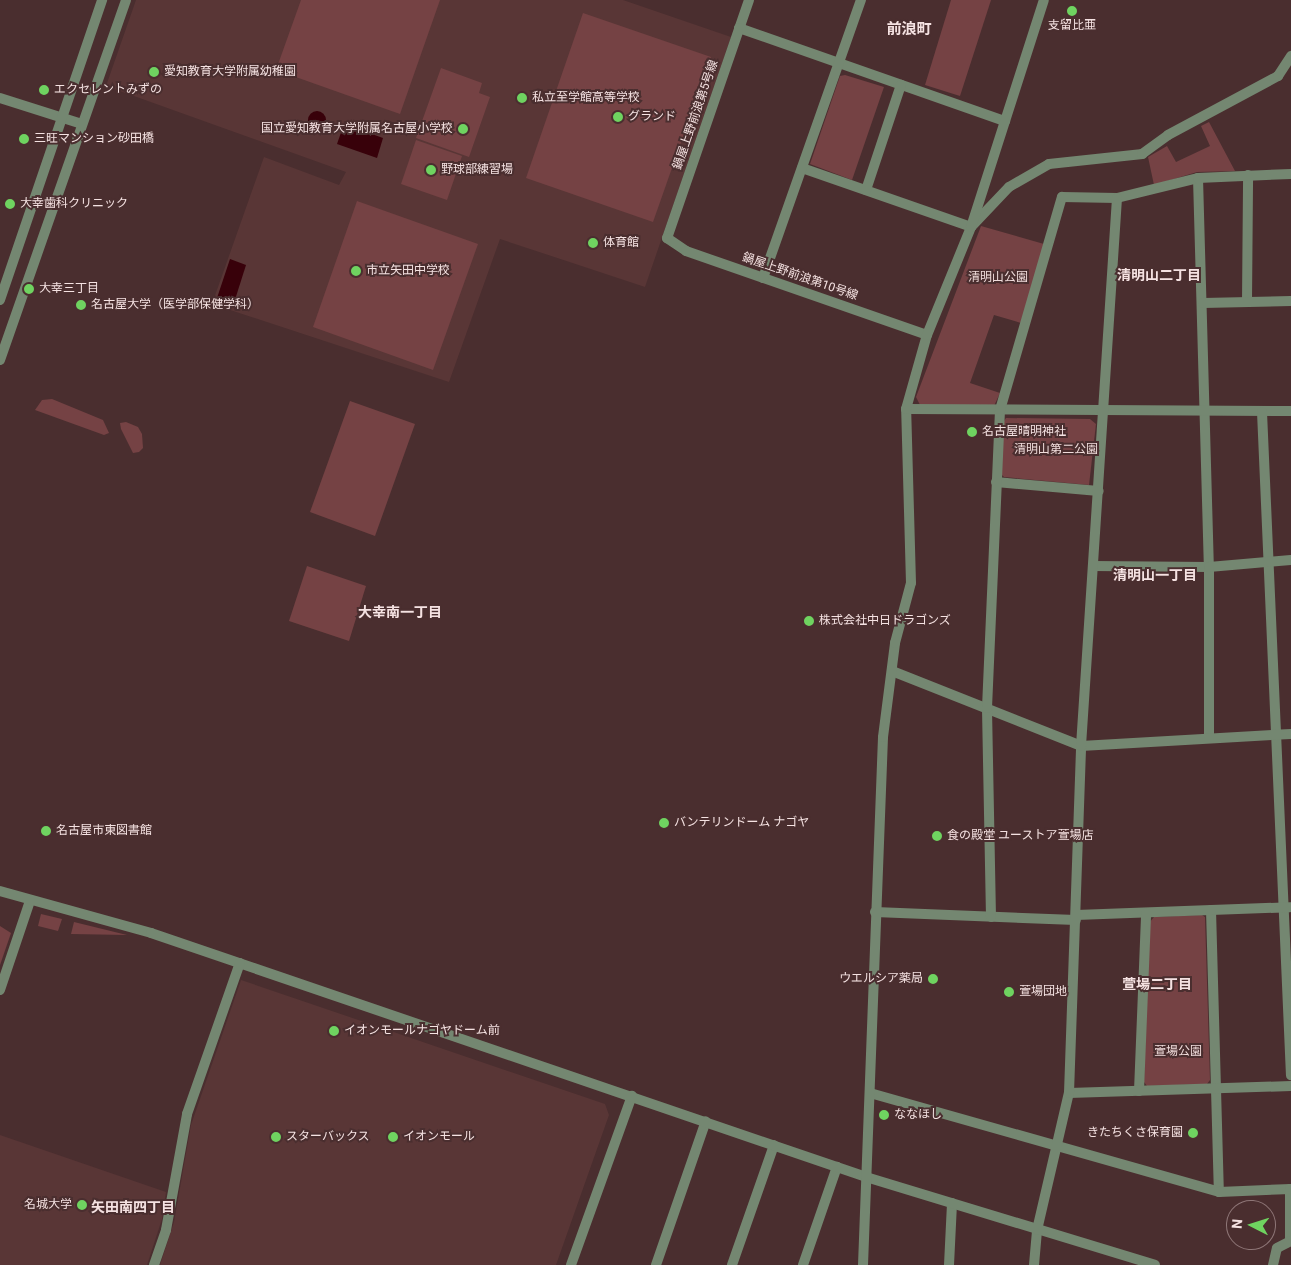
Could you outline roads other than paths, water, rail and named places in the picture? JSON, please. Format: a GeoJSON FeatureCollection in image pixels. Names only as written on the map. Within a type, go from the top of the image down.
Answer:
{"type":"FeatureCollection","features":[{"type":"Feature","properties":{"kind":"street"},"geometry":{"type":"LineString","coordinates":[[0,300],[102,0]]}},
{"type":"Feature","properties":{"kind":"street"},"geometry":{"type":"LineString","coordinates":[[0,360],[126,0]]}},
{"type":"Feature","properties":{"kind":"street","name":"鍋屋上野前浪第5号線"},"geometry":{"type":"LineString","coordinates":[[667,238],[749,0]]}},
{"type":"Feature","properties":{"kind":"street"},"geometry":{"type":"LineString","coordinates":[[763,278],[861,0]]}},
{"type":"Feature","properties":{"kind":"street"},"geometry":{"type":"LineString","coordinates":[[863,1265],[883,737],[895,643],[911,584],[906,410],[927,335],[971,227],[1044,0]]}},
{"type":"Feature","properties":{"kind":"street"},"geometry":{"type":"LineString","coordinates":[[739,28],[1004,121]]}},
{"type":"Feature","properties":{"kind":"street"},"geometry":{"type":"LineString","coordinates":[[971,227],[1009,187],[1049,164],[1142,154],[1168,135],[1278,76],[1291,56]]}},
{"type":"Feature","properties":{"kind":"street"},"geometry":{"type":"LineString","coordinates":[[866,190],[901,85]]}},
{"type":"Feature","properties":{"kind":"street"},"geometry":{"type":"LineString","coordinates":[[0,98],[82,124]]}},
{"type":"Feature","properties":{"kind":"street"},"geometry":{"type":"LineString","coordinates":[[802,168],[971,227]]}},
{"type":"Feature","properties":{"kind":"street"},"geometry":{"type":"LineString","coordinates":[[991,917],[987,708],[1000,410],[1062,197],[1118,198],[1198,178],[1291,174]]}},
{"type":"Feature","properties":{"kind":"street"},"geometry":{"type":"LineString","coordinates":[[1247,301],[1248,175]]}},
{"type":"Feature","properties":{"kind":"street"},"geometry":{"type":"LineString","coordinates":[[1198,178],[1209,567],[1209,738]]}},
{"type":"Feature","properties":{"kind":"street"},"geometry":{"type":"LineString","coordinates":[[1034,1265],[1037,1230],[1069,1093],[1081,746],[1118,198]]}},
{"type":"Feature","properties":{"kind":"street","name":"鍋屋上野前浪第10号線"},"geometry":{"type":"LineString","coordinates":[[667,238],[686,250],[927,335]]}},
{"type":"Feature","properties":{"kind":"street"},"geometry":{"type":"LineString","coordinates":[[1203,302],[1291,301]]}},
{"type":"Feature","properties":{"kind":"street"},"geometry":{"type":"LineString","coordinates":[[906,410],[1291,411]]}},
{"type":"Feature","properties":{"kind":"street"},"geometry":{"type":"LineString","coordinates":[[1262,412],[1288,907],[1291,1075]]}},
{"type":"Feature","properties":{"kind":"street"},"geometry":{"type":"LineString","coordinates":[[996,482],[1099,491]]}},
{"type":"Feature","properties":{"kind":"street"},"geometry":{"type":"LineString","coordinates":[[1093,566],[1209,567],[1291,560]]}},
{"type":"Feature","properties":{"kind":"street"},"geometry":{"type":"LineString","coordinates":[[892,671],[1081,746],[1291,734]]}},
{"type":"Feature","properties":{"kind":"street"},"geometry":{"type":"LineString","coordinates":[[0,891],[30,901],[151,933],[866,1177],[1152,1264]]}},
{"type":"Feature","properties":{"kind":"street"},"geometry":{"type":"LineString","coordinates":[[0,990],[30,901]]}},
{"type":"Feature","properties":{"kind":"street"},"geometry":{"type":"LineString","coordinates":[[875,912],[991,917],[1076,917],[1288,907]]}},
{"type":"Feature","properties":{"kind":"street"},"geometry":{"type":"LineString","coordinates":[[1211,910],[1219,1192]]}},
{"type":"Feature","properties":{"kind":"street"},"geometry":{"type":"LineString","coordinates":[[1139,1091],[1146,913]]}},
{"type":"Feature","properties":{"kind":"street"},"geometry":{"type":"LineString","coordinates":[[154,1265],[166,1230],[187,1114],[240,963]]}},
{"type":"Feature","properties":{"kind":"street"},"geometry":{"type":"LineString","coordinates":[[1069,1093],[1291,1086]]}},
{"type":"Feature","properties":{"kind":"street"},"geometry":{"type":"LineString","coordinates":[[870,1093],[1219,1192],[1290,1189],[1290,1241],[1277,1248],[1272,1265]]}},
{"type":"Feature","properties":{"kind":"street"},"geometry":{"type":"LineString","coordinates":[[571,1265],[632,1096]]}},
{"type":"Feature","properties":{"kind":"street"},"geometry":{"type":"LineString","coordinates":[[656,1265],[706,1121]]}},
{"type":"Feature","properties":{"kind":"street"},"geometry":{"type":"LineString","coordinates":[[732,1265],[774,1146]]}},
{"type":"Feature","properties":{"kind":"street"},"geometry":{"type":"LineString","coordinates":[[803,1265],[837,1167]]}},
{"type":"Feature","properties":{"kind":"street"},"geometry":{"type":"LineString","coordinates":[[948,1265],[952,1203]]}},
{"type":"Feature","properties":{"kind":"place","name":"支留比亜"},"geometry":{"type":"Point","coordinates":[1072,11]}},
{"type":"Feature","properties":{"kind":"place","name":"愛知教育大学附属幼稚園"},"geometry":{"type":"Point","coordinates":[154,72]}},
{"type":"Feature","properties":{"kind":"place","name":"エクセレントみずの"},"geometry":{"type":"Point","coordinates":[44,90]}},
{"type":"Feature","properties":{"kind":"place","name":"私立至学館高等学校"},"geometry":{"type":"Point","coordinates":[522,98]}},
{"type":"Feature","properties":{"kind":"place","name":"グランド"},"geometry":{"type":"Point","coordinates":[618,117]}},
{"type":"Feature","properties":{"kind":"place","name":"国立愛知教育大学附属名古屋小学校"},"geometry":{"type":"Point","coordinates":[463,129]}},
{"type":"Feature","properties":{"kind":"place","name":"三旺マンション砂田橋"},"geometry":{"type":"Point","coordinates":[24,139]}},
{"type":"Feature","properties":{"kind":"place","name":"野球部練習場"},"geometry":{"type":"Point","coordinates":[431,170]}},
{"type":"Feature","properties":{"kind":"place","name":"大幸歯科クリニック"},"geometry":{"type":"Point","coordinates":[10,204]}},
{"type":"Feature","properties":{"kind":"place","name":"体育館"},"geometry":{"type":"Point","coordinates":[593,243]}},
{"type":"Feature","properties":{"kind":"place","name":"市立矢田中学校"},"geometry":{"type":"Point","coordinates":[356,271]}},
{"type":"Feature","properties":{"kind":"place","name":"大幸三丁目"},"geometry":{"type":"Point","coordinates":[29,289]}},
{"type":"Feature","properties":{"kind":"place","name":"名古屋大学（医学部保健学科）"},"geometry":{"type":"Point","coordinates":[81,305]}},
{"type":"Feature","properties":{"kind":"place","name":"名古屋晴明神社"},"geometry":{"type":"Point","coordinates":[972,432]}},
{"type":"Feature","properties":{"kind":"place","name":"株式会社中日ドラゴンズ"},"geometry":{"type":"Point","coordinates":[809,621]}},
{"type":"Feature","properties":{"kind":"place","name":"バンテリンドーム ナゴヤ"},"geometry":{"type":"Point","coordinates":[664,823]}},
{"type":"Feature","properties":{"kind":"place","name":"名古屋市東図書館"},"geometry":{"type":"Point","coordinates":[46,831]}},
{"type":"Feature","properties":{"kind":"place","name":"食の殿堂 ユーストア萱場店"},"geometry":{"type":"Point","coordinates":[937,836]}},
{"type":"Feature","properties":{"kind":"place","name":"ウエルシア薬局"},"geometry":{"type":"Point","coordinates":[933,979]}},
{"type":"Feature","properties":{"kind":"place","name":"萱場団地"},"geometry":{"type":"Point","coordinates":[1009,992]}},
{"type":"Feature","properties":{"kind":"place","name":"イオンモールナゴヤドーム前"},"geometry":{"type":"Point","coordinates":[334,1031]}},
{"type":"Feature","properties":{"kind":"place","name":"ななほし"},"geometry":{"type":"Point","coordinates":[884,1115]}},
{"type":"Feature","properties":{"kind":"place","name":"きたちくさ保育園"},"geometry":{"type":"Point","coordinates":[1193,1133]}},
{"type":"Feature","properties":{"kind":"place","name":"スターバックス"},"geometry":{"type":"Point","coordinates":[276,1137]}},
{"type":"Feature","properties":{"kind":"place","name":"イオンモール"},"geometry":{"type":"Point","coordinates":[393,1137]}},
{"type":"Feature","properties":{"kind":"place","name":"名城大学"},"geometry":{"type":"Point","coordinates":[82,1205]}},
{"type":"Feature","properties":{"kind":"district","name":"前浪町"},"geometry":{"type":"Point","coordinates":[909,30]}},
{"type":"Feature","properties":{"kind":"district","name":"清明山二丁目"},"geometry":{"type":"Point","coordinates":[1159,275]}},
{"type":"Feature","properties":{"kind":"district","name":"清明山一丁目"},"geometry":{"type":"Point","coordinates":[1155,575]}},
{"type":"Feature","properties":{"kind":"district","name":"大幸南一丁目"},"geometry":{"type":"Point","coordinates":[400,612]}},
{"type":"Feature","properties":{"kind":"district","name":"萱場二丁目"},"geometry":{"type":"Point","coordinates":[1157,984]}},
{"type":"Feature","properties":{"kind":"district","name":"矢田南四丁目"},"geometry":{"type":"Point","coordinates":[133,1207]}},
{"type":"Feature","properties":{"kind":"park label","name":"清明山公園"},"geometry":{"type":"Point","coordinates":[998,278]}},
{"type":"Feature","properties":{"kind":"park label","name":"清明山第二公園"},"geometry":{"type":"Point","coordinates":[1056,450]}},
{"type":"Feature","properties":{"kind":"park label","name":"萱場公園"},"geometry":{"type":"Point","coordinates":[1178,1052]}}]}
